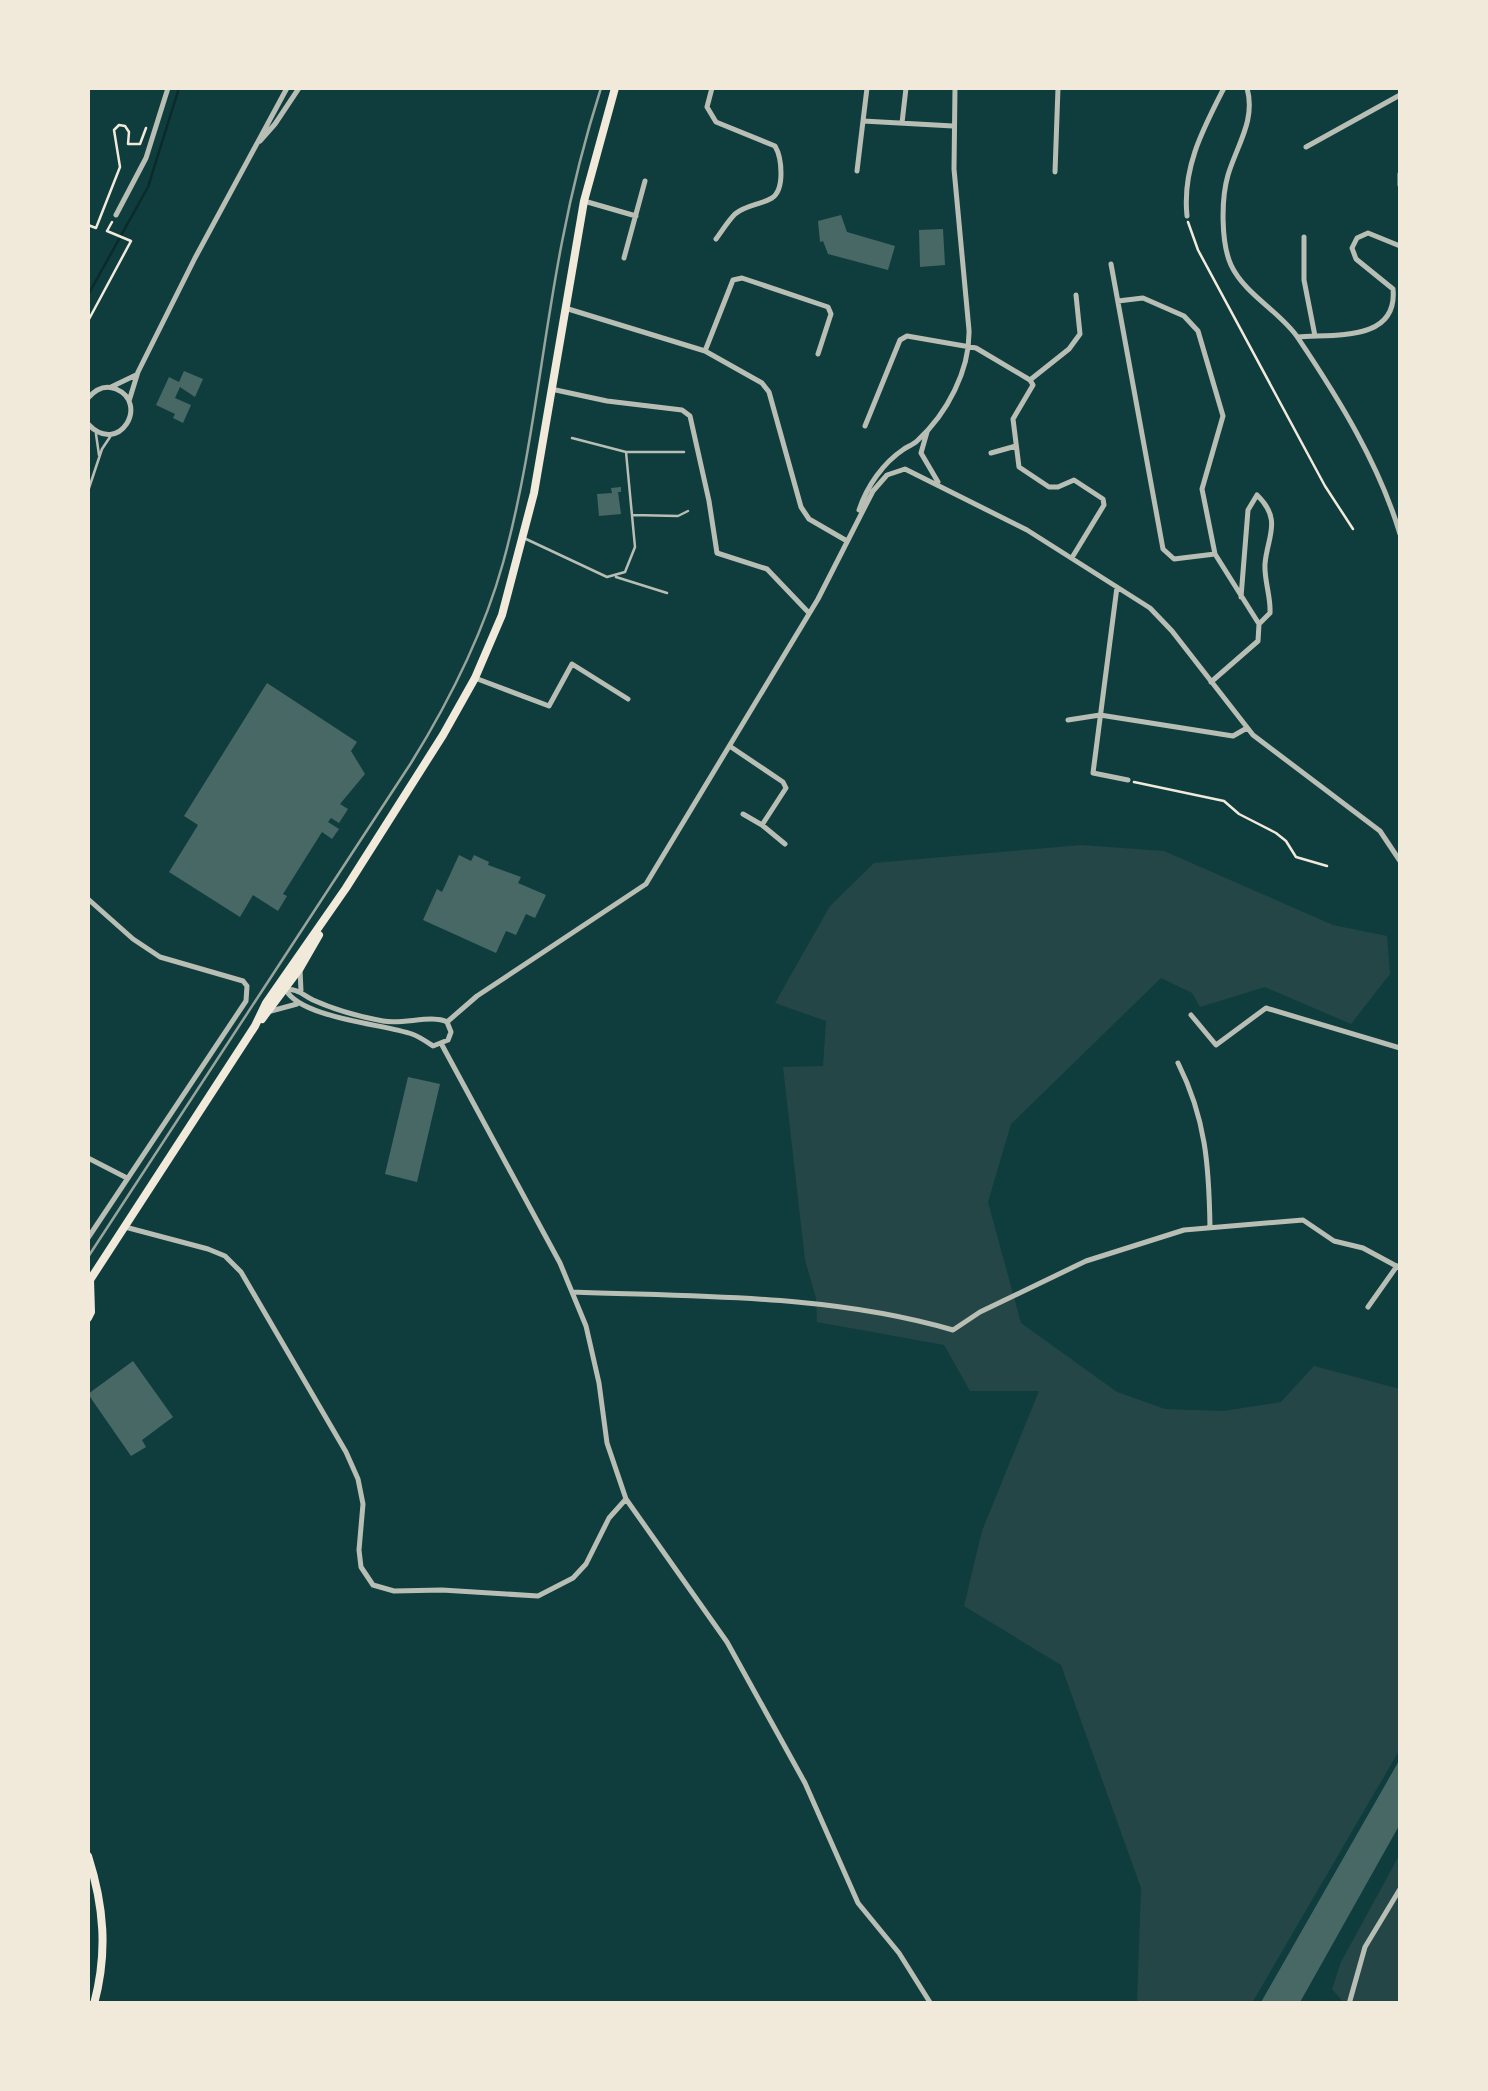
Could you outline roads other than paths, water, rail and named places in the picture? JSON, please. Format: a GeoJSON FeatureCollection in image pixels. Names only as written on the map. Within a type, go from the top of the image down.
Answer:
{"type":"FeatureCollection","features":[{"type":"Feature","properties":{"kind":"main road"},"geometry":{"type":"LineString","coordinates":[[88,1318],[89,1281],[273,993],[407,794],[474,678],[502,615],[525,539],[584,201],[616,88]]}},
{"type":"Feature","properties":{"kind":"main road"},"geometry":{"type":"LineString","coordinates":[[255,1026],[300,968],[346,888]]}},
{"type":"Feature","properties":{"kind":"main road"},"geometry":{"type":"LineString","coordinates":[[88,1856],[103,1921],[104,1948],[94,2004]]}},
{"type":"Feature","properties":{"kind":"street"},"geometry":{"type":"LineString","coordinates":[[116,215],[146,158],[168,88]]}},
{"type":"Feature","properties":{"kind":"street"},"geometry":{"type":"LineString","coordinates":[[88,424],[95,432],[114,434],[129,420],[129,401],[138,372],[214,220],[287,88]]}},
{"type":"Feature","properties":{"kind":"street"},"geometry":{"type":"LineString","coordinates":[[255,146],[276,124],[298,88]]}},
{"type":"Feature","properties":{"kind":"street"},"geometry":{"type":"LineString","coordinates":[[712,88],[707,108],[716,122],[775,146],[782,162],[777,192],[772,198],[734,215],[716,239]]}},
{"type":"Feature","properties":{"kind":"street"},"geometry":{"type":"LineString","coordinates":[[857,171],[867,88]]}},
{"type":"Feature","properties":{"kind":"street"},"geometry":{"type":"LineString","coordinates":[[902,123],[906,88]]}},
{"type":"Feature","properties":{"kind":"street"},"geometry":{"type":"LineString","coordinates":[[447,1022],[477,996],[646,884],[810,613],[853,528],[868,487],[927,432],[955,389],[969,347],[954,169],[955,88]]}},
{"type":"Feature","properties":{"kind":"street"},"geometry":{"type":"LineString","coordinates":[[1054,172],[1058,88]]}},
{"type":"Feature","properties":{"kind":"street"},"geometry":{"type":"LineString","coordinates":[[1187,216],[1185,199],[1190,166],[1203,128],[1224,88]]}},
{"type":"Feature","properties":{"kind":"street"},"geometry":{"type":"LineString","coordinates":[[1247,88],[1248,120],[1226,186],[1228,255],[1236,273],[1298,337],[1360,438],[1400,534]]}},
{"type":"Feature","properties":{"kind":"street"},"geometry":{"type":"LineString","coordinates":[[1306,147],[1400,95]]}},
{"type":"Feature","properties":{"kind":"street"},"geometry":{"type":"LineString","coordinates":[[863,121],[953,126]]}},
{"type":"Feature","properties":{"kind":"street"},"geometry":{"type":"LineString","coordinates":[[1400,174],[1400,184]]}},
{"type":"Feature","properties":{"kind":"street"},"geometry":{"type":"LineString","coordinates":[[624,258],[645,181]]}},
{"type":"Feature","properties":{"kind":"street"},"geometry":{"type":"LineString","coordinates":[[584,201],[636,216]]}},
{"type":"Feature","properties":{"kind":"street"},"geometry":{"type":"LineString","coordinates":[[1298,337],[1370,332],[1380,325],[1394,303],[1393,289],[1356,259],[1352,248],[1357,238],[1368,233],[1400,246]]}},
{"type":"Feature","properties":{"kind":"street"},"geometry":{"type":"LineString","coordinates":[[1304,237],[1304,280],[1314,336]]}},
{"type":"Feature","properties":{"kind":"street"},"geometry":{"type":"LineString","coordinates":[[1112,264],[1163,549],[1174,559],[1215,554]]}},
{"type":"Feature","properties":{"kind":"street"},"geometry":{"type":"LineString","coordinates":[[705,350],[733,280],[742,278],[828,307],[830,314],[818,354]]}},
{"type":"Feature","properties":{"kind":"street"},"geometry":{"type":"LineString","coordinates":[[1030,380],[1069,349],[1080,334],[1076,295]]}},
{"type":"Feature","properties":{"kind":"street"},"geometry":{"type":"LineString","coordinates":[[1118,301],[1143,298],[1184,316],[1198,331],[1223,416],[1202,489],[1215,554],[1259,624],[1258,641],[1212,682]]}},
{"type":"Feature","properties":{"kind":"street"},"geometry":{"type":"LineString","coordinates":[[565,308],[705,350],[762,382],[770,392],[801,507],[809,519],[847,541]]}},
{"type":"Feature","properties":{"kind":"street"},"geometry":{"type":"LineString","coordinates":[[865,426],[900,340],[907,336],[969,347],[1030,380],[1033,385],[1012,419],[1019,468],[1048,487],[1074,480],[1104,499],[1072,557]]}},
{"type":"Feature","properties":{"kind":"street"},"geometry":{"type":"LineString","coordinates":[[88,398],[95,390],[128,381],[138,372]]}},
{"type":"Feature","properties":{"kind":"street"},"geometry":{"type":"LineString","coordinates":[[109,387],[121,391],[129,401]]}},
{"type":"Feature","properties":{"kind":"street"},"geometry":{"type":"LineString","coordinates":[[552,389],[607,402],[682,410],[690,416],[717,553],[767,569],[810,613]]}},
{"type":"Feature","properties":{"kind":"street"},"geometry":{"type":"LineString","coordinates":[[853,528],[887,476],[918,467],[927,432]]}},
{"type":"Feature","properties":{"kind":"street"},"geometry":{"type":"LineString","coordinates":[[991,454],[1016,446]]}},
{"type":"Feature","properties":{"kind":"street"},"geometry":{"type":"LineString","coordinates":[[910,447],[922,456],[940,484]]}},
{"type":"Feature","properties":{"kind":"street"},"geometry":{"type":"LineString","coordinates":[[900,454],[900,462],[909,470],[1072,557],[1150,608],[1247,728],[1380,831],[1400,860]]}},
{"type":"Feature","properties":{"kind":"street"},"geometry":{"type":"LineString","coordinates":[[1241,597],[1248,510],[1257,495],[1267,508],[1274,533],[1265,564],[1270,613],[1259,624]]}},
{"type":"Feature","properties":{"kind":"street"},"geometry":{"type":"LineString","coordinates":[[1118,587],[1092,772],[1128,780]]}},
{"type":"Feature","properties":{"kind":"street"},"geometry":{"type":"LineString","coordinates":[[474,678],[549,706],[572,664],[628,699]]}},
{"type":"Feature","properties":{"kind":"street"},"geometry":{"type":"LineString","coordinates":[[1068,720],[1100,715],[1233,736],[1247,728]]}},
{"type":"Feature","properties":{"kind":"street"},"geometry":{"type":"LineString","coordinates":[[731,747],[784,782],[786,788],[762,826]]}},
{"type":"Feature","properties":{"kind":"street"},"geometry":{"type":"LineString","coordinates":[[743,814],[785,844]]}},
{"type":"Feature","properties":{"kind":"street"},"geometry":{"type":"LineString","coordinates":[[88,899],[133,940],[160,957],[242,981],[248,992],[246,1001],[88,1238]]}},
{"type":"Feature","properties":{"kind":"street"},"geometry":{"type":"LineString","coordinates":[[300,968],[301,991]]}},
{"type":"Feature","properties":{"kind":"street"},"geometry":{"type":"LineString","coordinates":[[286,974],[289,996],[300,1004],[410,1033],[433,1046],[442,1045],[450,1036],[447,1022]]}},
{"type":"Feature","properties":{"kind":"street"},"geometry":{"type":"LineString","coordinates":[[273,993],[286,989],[301,991],[311,999],[385,1022],[412,1023],[437,1018],[447,1022]]}},
{"type":"Feature","properties":{"kind":"street"},"geometry":{"type":"LineString","coordinates":[[271,1010],[300,1004]]}},
{"type":"Feature","properties":{"kind":"street"},"geometry":{"type":"LineString","coordinates":[[1191,1016],[1216,1045],[1266,1008],[1400,1048]]}},
{"type":"Feature","properties":{"kind":"street"},"geometry":{"type":"LineString","coordinates":[[426,1041],[422,1030],[429,1020]]}},
{"type":"Feature","properties":{"kind":"street"},"geometry":{"type":"LineString","coordinates":[[442,1045],[572,1292],[594,1354],[607,1443],[626,1499],[727,1642],[806,1783],[858,1903],[899,1953],[931,2004]]}},
{"type":"Feature","properties":{"kind":"street"},"geometry":{"type":"LineString","coordinates":[[1178,1063],[1195,1096],[1204,1132],[1210,1227]]}},
{"type":"Feature","properties":{"kind":"street"},"geometry":{"type":"LineString","coordinates":[[88,1158],[126,1178]]}},
{"type":"Feature","properties":{"kind":"street"},"geometry":{"type":"LineString","coordinates":[[572,1292],[802,1302],[922,1321],[953,1330],[980,1312],[1086,1261],[1184,1230],[1303,1220],[1334,1241],[1363,1248],[1399,1267],[1368,1307]]}},
{"type":"Feature","properties":{"kind":"street"},"geometry":{"type":"LineString","coordinates":[[122,1227],[225,1256],[248,1283],[358,1478],[363,1504],[358,1550],[362,1568],[373,1584],[394,1591],[538,1596],[573,1578],[586,1564],[609,1518],[626,1499]]}},
{"type":"Feature","properties":{"kind":"street"},"geometry":{"type":"LineString","coordinates":[[1349,2004],[1365,1947],[1400,1889]]}},
{"type":"Feature","properties":{"kind":"lane"},"geometry":{"type":"LineString","coordinates":[[95,432],[98,457]]}},
{"type":"Feature","properties":{"kind":"lane"},"geometry":{"type":"LineString","coordinates":[[88,490],[98,457],[114,434]]}},
{"type":"Feature","properties":{"kind":"lane"},"geometry":{"type":"LineString","coordinates":[[572,438],[626,452],[684,452]]}},
{"type":"Feature","properties":{"kind":"lane"},"geometry":{"type":"LineString","coordinates":[[615,577],[625,572],[635,547],[626,452]]}},
{"type":"Feature","properties":{"kind":"lane"},"geometry":{"type":"LineString","coordinates":[[632,515],[678,516],[688,511]]}},
{"type":"Feature","properties":{"kind":"lane"},"geometry":{"type":"LineString","coordinates":[[525,539],[607,576],[667,593]]}},
{"type":"Feature","properties":{"kind":"waterway"},"geometry":{"type":"LineString","coordinates":[[88,295],[148,187],[179,88]]}},
{"type":"Feature","properties":{"kind":"railway"},"geometry":{"type":"LineString","coordinates":[[88,1257],[411,763],[475,641],[495,590],[513,523],[566,223],[601,88]]}}]}
